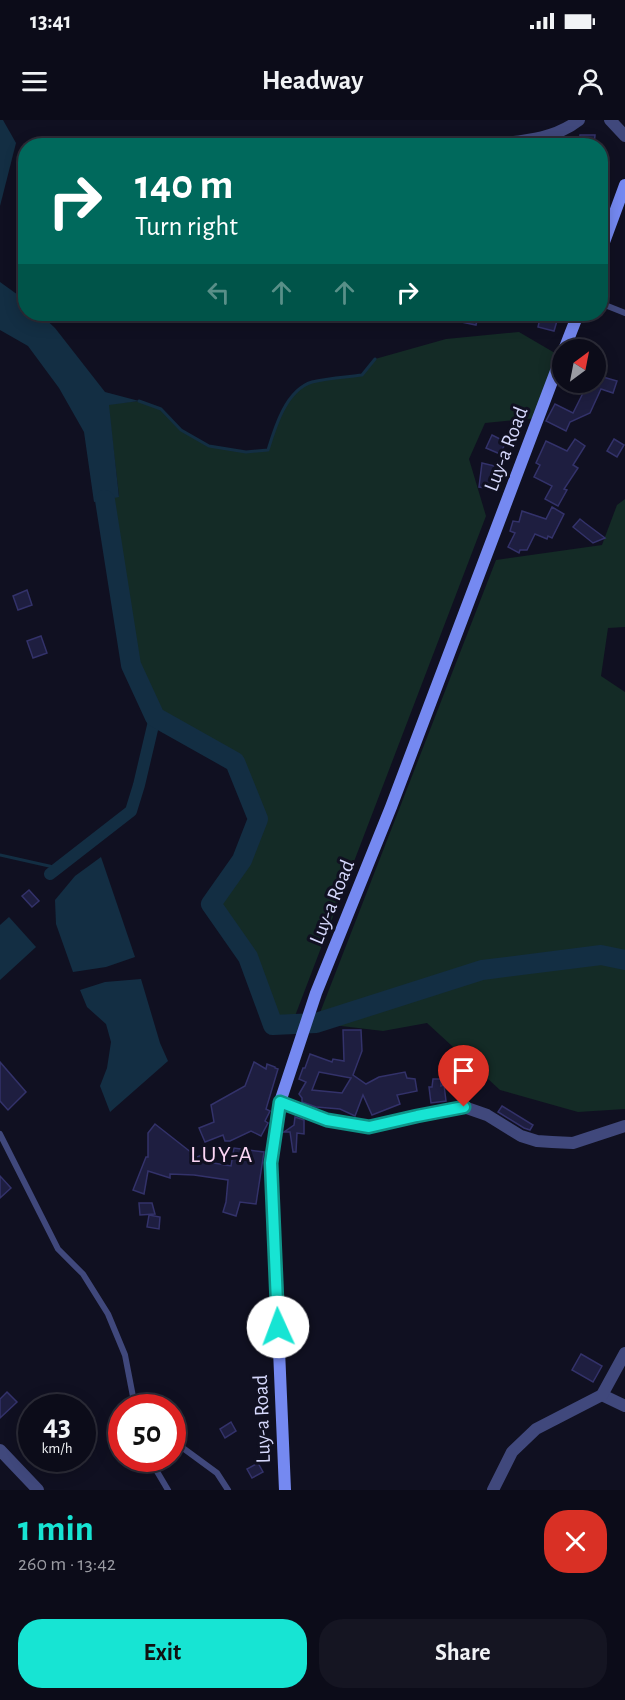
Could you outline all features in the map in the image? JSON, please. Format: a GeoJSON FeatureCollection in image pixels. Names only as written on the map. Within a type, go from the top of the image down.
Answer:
{"type":"FeatureCollection","features":[{"type":"Feature","properties":{"kind":"main road"},"geometry":{"type":"LineString","coordinates":[[608,231],[625,185]]}},
{"type":"Feature","properties":{"kind":"main road"},"geometry":{"type":"LineString","coordinates":[[568,339],[575,321]]}},
{"type":"Feature","properties":{"kind":"main road","name":"Luy-a Road"},"geometry":{"type":"LineString","coordinates":[[285,1490],[271,1163],[280,1102],[316,993],[391,807],[552,381]]}},
{"type":"Feature","properties":{"kind":"street"},"geometry":{"type":"LineString","coordinates":[[541,138],[568,129],[579,120]]}},
{"type":"Feature","properties":{"kind":"street"},"geometry":{"type":"LineString","coordinates":[[610,120],[625,136]]}},
{"type":"Feature","properties":{"kind":"street"},"geometry":{"type":"LineString","coordinates":[[280,1102],[327,1120],[369,1127],[464,1107],[487,1115],[521,1136],[537,1141],[573,1143],[625,1126]]}},
{"type":"Feature","properties":{"kind":"street"},"geometry":{"type":"LineString","coordinates":[[493,1490],[512,1452],[536,1429],[602,1395],[625,1353]]}},
{"type":"Feature","properties":{"kind":"street"},"geometry":{"type":"LineString","coordinates":[[602,1395],[625,1406]]}},
{"type":"Feature","properties":{"kind":"street"},"geometry":{"type":"LineString","coordinates":[[0,1449],[38,1490]]}},
{"type":"Feature","properties":{"kind":"lane"},"geometry":{"type":"LineString","coordinates":[[608,306],[625,313]]}},
{"type":"Feature","properties":{"kind":"lane"},"geometry":{"type":"LineString","coordinates":[[0,1134],[58,1249],[83,1274],[108,1314],[125,1355],[133,1394]]}},
{"type":"Feature","properties":{"kind":"lane"},"geometry":{"type":"LineString","coordinates":[[186,1450],[217,1473],[228,1490]]}},
{"type":"Feature","properties":{"kind":"lane"},"geometry":{"type":"LineString","coordinates":[[157,1472],[168,1490]]}},
{"type":"Feature","properties":{"kind":"green space"},"geometry":{"type":"Polygon","coordinates":[[[519,332],[552,351],[552,378],[537,418],[485,423],[469,459],[486,516],[295,1016],[291,1023],[273,1025],[248,957],[211,904],[242,860],[258,819],[235,762],[155,717],[131,665],[105,500],[119,496],[108,404],[139,401],[161,409],[181,430],[209,446],[246,452],[267,450],[282,410],[295,393],[303,387],[312,382],[362,375],[375,359],[446,339],[519,332]]]}},
{"type":"Feature","properties":{"kind":"green space"},"geometry":{"type":"Polygon","coordinates":[[[625,499],[625,627],[608,628],[601,676],[625,692],[625,1109],[578,1112],[500,1090],[427,1023],[383,1031],[316,1023],[496,560],[602,545],[617,505],[625,499]]]}},
{"type":"Feature","properties":{"kind":"water"},"geometry":{"type":"Polygon","coordinates":[[[0,120],[3,120],[16,143],[0,206],[0,120]]]}},
{"type":"Feature","properties":{"kind":"water"},"geometry":{"type":"Polygon","coordinates":[[[0,282],[18,295],[18,321],[48,321],[105,392],[139,401],[109,405],[119,497],[94,502],[84,432],[59,388],[28,346],[0,330],[0,282]]]}},
{"type":"Feature","properties":{"kind":"water"},"geometry":{"type":"Polygon","coordinates":[[[101,857],[135,957],[106,967],[73,972],[56,924],[55,900],[75,876],[101,857]]]}},
{"type":"Feature","properties":{"kind":"water"},"geometry":{"type":"Polygon","coordinates":[[[9,917],[36,947],[0,980],[0,925],[9,917]]]}},
{"type":"Feature","properties":{"kind":"water"},"geometry":{"type":"Polygon","coordinates":[[[141,979],[160,1043],[168,1061],[110,1112],[100,1086],[107,1068],[111,1042],[106,1024],[87,1007],[80,990],[105,982],[141,979]]]}},
{"type":"Feature","properties":{"kind":"building"},"geometry":{"type":"Polygon","coordinates":[[[580,135],[595,135],[595,138],[580,138],[580,135]]]}},
{"type":"Feature","properties":{"kind":"building"},"geometry":{"type":"Polygon","coordinates":[[[461,321],[477,321],[476,325],[461,321]]]}},
{"type":"Feature","properties":{"kind":"building"},"geometry":{"type":"Polygon","coordinates":[[[539,321],[557,321],[554,331],[538,327],[539,321]]]}},
{"type":"Feature","properties":{"kind":"building"},"geometry":{"type":"Polygon","coordinates":[[[606,378],[617,381],[613,393],[606,391],[606,378]]]}},
{"type":"Feature","properties":{"kind":"building"},"geometry":{"type":"Polygon","coordinates":[[[583,393],[599,393],[590,413],[570,422],[566,431],[546,421],[555,404],[573,413],[583,393]]]}},
{"type":"Feature","properties":{"kind":"building"},"geometry":{"type":"Polygon","coordinates":[[[492,435],[506,442],[500,454],[486,448],[492,435]]]}},
{"type":"Feature","properties":{"kind":"building"},"geometry":{"type":"Polygon","coordinates":[[[575,439],[585,446],[573,465],[578,468],[564,489],[567,490],[558,506],[545,499],[552,486],[534,477],[540,465],[536,463],[546,441],[567,451],[575,439]]]}},
{"type":"Feature","properties":{"kind":"building"},"geometry":{"type":"Polygon","coordinates":[[[614,439],[624,445],[617,457],[607,451],[614,439]]]}},
{"type":"Feature","properties":{"kind":"building"},"geometry":{"type":"Polygon","coordinates":[[[482,463],[503,468],[499,482],[496,481],[494,489],[479,487],[482,463]]]}},
{"type":"Feature","properties":{"kind":"building"},"geometry":{"type":"Polygon","coordinates":[[[552,507],[564,514],[552,538],[548,536],[547,539],[535,534],[527,550],[520,550],[519,553],[508,547],[515,533],[510,531],[513,521],[519,522],[522,511],[546,519],[552,507]]]}},
{"type":"Feature","properties":{"kind":"building"},"geometry":{"type":"Polygon","coordinates":[[[580,519],[605,538],[593,543],[573,527],[580,519]]]}},
{"type":"Feature","properties":{"kind":"building"},"geometry":{"type":"Polygon","coordinates":[[[27,590],[32,605],[18,610],[13,596],[27,590]]]}},
{"type":"Feature","properties":{"kind":"building"},"geometry":{"type":"Polygon","coordinates":[[[41,636],[47,653],[33,658],[27,641],[41,636]]]}},
{"type":"Feature","properties":{"kind":"building"},"geometry":{"type":"Polygon","coordinates":[[[29,890],[39,901],[32,907],[22,896],[29,890]]]}},
{"type":"Feature","properties":{"kind":"building"},"geometry":{"type":"Polygon","coordinates":[[[343,1030],[361,1030],[362,1051],[353,1075],[366,1084],[379,1077],[405,1072],[407,1078],[415,1079],[417,1091],[397,1095],[400,1104],[372,1115],[363,1095],[355,1116],[340,1109],[316,1107],[302,1102],[299,1094],[306,1082],[299,1079],[310,1054],[332,1062],[333,1059],[344,1061],[343,1030]],[[319,1072],[312,1090],[342,1093],[351,1078],[319,1072]]]}},
{"type":"Feature","properties":{"kind":"building"},"geometry":{"type":"Polygon","coordinates":[[[0,1062],[26,1092],[8,1110],[0,1101],[0,1062]]]}},
{"type":"Feature","properties":{"kind":"building"},"geometry":{"type":"Polygon","coordinates":[[[254,1062],[266,1069],[267,1064],[278,1069],[266,1109],[270,1111],[265,1121],[268,1123],[261,1136],[251,1131],[230,1141],[225,1141],[223,1135],[205,1142],[199,1128],[214,1122],[211,1105],[245,1086],[254,1062]]]}},
{"type":"Feature","properties":{"kind":"building"},"geometry":{"type":"Polygon","coordinates":[[[433,1079],[441,1079],[446,1101],[431,1103],[429,1087],[432,1087],[433,1079]]]}},
{"type":"Feature","properties":{"kind":"building"},"geometry":{"type":"Polygon","coordinates":[[[502,1106],[533,1125],[530,1130],[498,1112],[502,1106]]]}},
{"type":"Feature","properties":{"kind":"building"},"geometry":{"type":"Polygon","coordinates":[[[295,1117],[304,1120],[304,1134],[297,1133],[296,1152],[293,1152],[290,1132],[284,1132],[294,1125],[295,1117]]]}},
{"type":"Feature","properties":{"kind":"building"},"geometry":{"type":"Polygon","coordinates":[[[155,1124],[197,1157],[202,1155],[202,1161],[231,1166],[234,1148],[264,1152],[256,1204],[240,1202],[236,1216],[223,1212],[228,1180],[194,1175],[170,1174],[170,1178],[148,1171],[144,1194],[133,1190],[146,1157],[148,1157],[148,1133],[155,1124]]]}},
{"type":"Feature","properties":{"kind":"building"},"geometry":{"type":"Polygon","coordinates":[[[0,1176],[11,1188],[0,1198],[0,1176]]]}},
{"type":"Feature","properties":{"kind":"building"},"geometry":{"type":"Polygon","coordinates":[[[139,1203],[152,1203],[155,1214],[140,1215],[139,1203]]]}},
{"type":"Feature","properties":{"kind":"building"},"geometry":{"type":"Polygon","coordinates":[[[149,1215],[160,1217],[159,1229],[147,1227],[149,1215]]]}},
{"type":"Feature","properties":{"kind":"building"},"geometry":{"type":"Polygon","coordinates":[[[581,1354],[602,1366],[593,1382],[572,1370],[581,1354]]]}},
{"type":"Feature","properties":{"kind":"building"},"geometry":{"type":"Polygon","coordinates":[[[7,1392],[17,1402],[0,1418],[0,1399],[7,1392]]]}},
{"type":"Feature","properties":{"kind":"building"},"geometry":{"type":"Polygon","coordinates":[[[231,1422],[236,1431],[225,1438],[220,1429],[231,1422]]]}},
{"type":"Feature","properties":{"kind":"building"},"geometry":{"type":"Polygon","coordinates":[[[258,1463],[263,1472],[252,1478],[247,1469],[258,1463]]]}},
{"type":"Feature","properties":{"kind":"waterway"},"geometry":{"type":"LineString","coordinates":[[139,401],[161,409],[181,430],[209,446],[246,452],[268,450],[283,410],[288,401],[303,386],[312,382],[362,375],[375,359]]}},
{"type":"Feature","properties":{"kind":"waterway"},"geometry":{"type":"LineString","coordinates":[[105,500],[131,665],[155,717],[235,762],[258,819],[242,860],[211,904],[248,957],[273,1025],[316,1023],[482,970],[601,955],[625,960]]}},
{"type":"Feature","properties":{"kind":"waterway"},"geometry":{"type":"LineString","coordinates":[[50,874],[131,811],[155,717]]}},
{"type":"Feature","properties":{"kind":"waterway"},"geometry":{"type":"LineString","coordinates":[[0,855],[58,868]]}},
{"type":"Feature","properties":{"kind":"district","name":"LUY-A"},"geometry":{"type":"Point","coordinates":[222,1155]}},
{"type":"Feature","properties":{"kind":"route"},"geometry":{"type":"LineString","coordinates":[[278,1327],[271,1163],[280,1102],[327,1120],[369,1127],[464,1107]]}}]}
